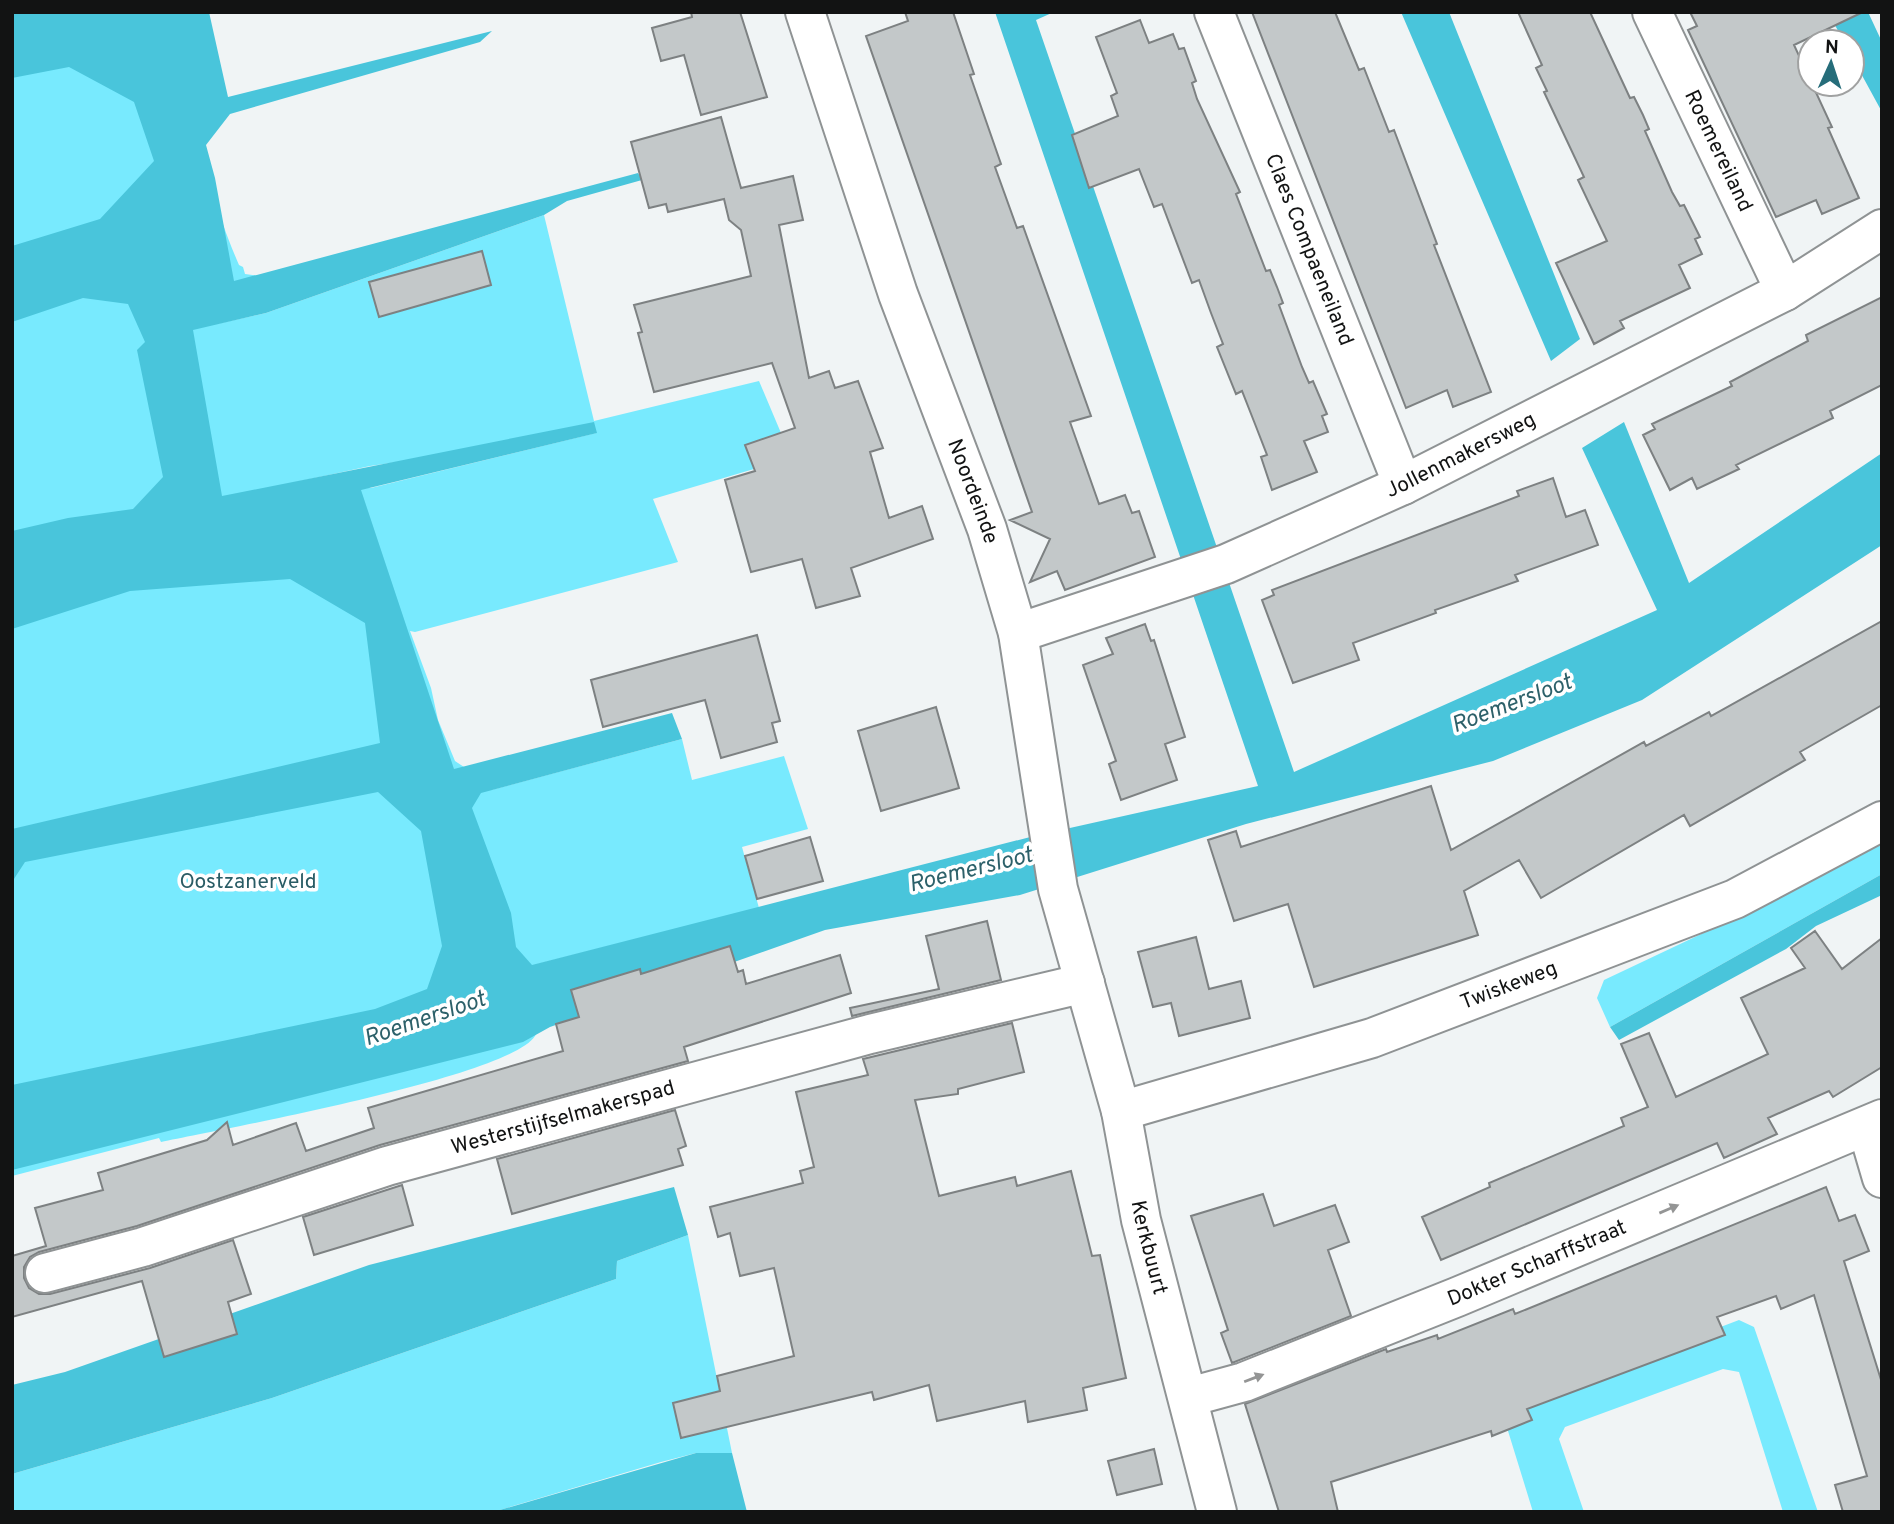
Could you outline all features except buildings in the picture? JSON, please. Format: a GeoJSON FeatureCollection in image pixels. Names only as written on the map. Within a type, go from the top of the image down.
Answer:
{"type":"FeatureCollection","features":[{"type":"Feature","properties":{"kind":"street","name":"Noordeinde"},"geometry":{"type":"LineString","coordinates":[[805,12],[898,294],[987,529],[1018,633],[1046,827],[1058,889],[1085,983]]}},
{"type":"Feature","properties":{"kind":"street","name":"Claes Compaeneiland"},"geometry":{"type":"LineString","coordinates":[[1214,12],[1403,485]]}},
{"type":"Feature","properties":{"kind":"street","name":"Roemereiland"},"geometry":{"type":"LineString","coordinates":[[1652,12],[1785,291]]}},
{"type":"Feature","properties":{"kind":"street","name":"Jollenmakersweg"},"geometry":{"type":"LineString","coordinates":[[1018,633],[1226,564],[1403,485],[1785,291],[1882,229]]}},
{"type":"Feature","properties":{"kind":"street","name":"Twiskeweg"},"geometry":{"type":"LineString","coordinates":[[1121,1111],[1384,1034],[1735,899],[1882,821]]}},
{"type":"Feature","properties":{"kind":"street","name":"Kerkbuurt"},"geometry":{"type":"LineString","coordinates":[[1085,983],[1121,1111],[1141,1220],[1189,1396],[1217,1512]]}},
{"type":"Feature","properties":{"kind":"street","name":"Westerstijfselmakerspad"},"geometry":{"type":"LineString","coordinates":[[45,1273],[143,1247],[387,1166],[870,1034],[1085,983]]}},
{"type":"Feature","properties":{"kind":"street","name":"Dokter Scharffstraat"},"geometry":{"type":"LineString","coordinates":[[1189,1396],[1244,1382],[1457,1297],[1874,1123]]}},
{"type":"Feature","properties":{"kind":"street"},"geometry":{"type":"LineString","coordinates":[[1874,1123],[1882,1178]]}},
{"type":"Feature","properties":{"kind":"green space","name":"Oostzanerveld"},"geometry":{"type":"Polygon","coordinates":[[[12,12],[208,47],[225,89],[221,107],[205,129],[215,198],[239,265],[243,267],[245,274],[266,277],[216,324],[266,313],[544,215],[594,421],[759,381],[781,433],[746,445],[754,469],[653,499],[678,562],[415,632],[410,631],[431,688],[438,720],[455,761],[479,777],[491,790],[682,739],[692,780],[784,756],[808,829],[742,847],[759,908],[538,964],[543,1001],[542,1019],[535,1036],[514,1052],[474,1068],[361,1100],[161,1142],[159,1138],[12,1176],[12,12]],[[596,433],[370,466],[278,486],[371,488],[596,433]]]}},
{"type":"Feature","properties":{"kind":"green space"},"geometry":{"type":"Polygon","coordinates":[[[1882,837],[1882,874],[1610,1027],[1597,998],[1604,980],[1771,901],[1882,837]]]}},
{"type":"Feature","properties":{"kind":"green space"},"geometry":{"type":"Polygon","coordinates":[[[688,1235],[732,1453],[696,1453],[493,1512],[12,1512],[12,1474],[272,1398],[616,1279],[617,1261],[688,1235]]]}},
{"type":"Feature","properties":{"kind":"green space"},"geometry":{"type":"Polygon","coordinates":[[[1739,1320],[1754,1327],[1818,1512],[1783,1512],[1739,1372],[1723,1369],[1565,1427],[1559,1439],[1584,1512],[1533,1512],[1504,1418],[1521,1403],[1739,1320]]]}},
{"type":"Feature","properties":{"kind":"water","name":"Roemersloot"},"geometry":{"type":"Polygon","coordinates":[[[12,12],[209,12],[228,97],[492,31],[480,42],[230,114],[206,145],[215,178],[234,281],[638,173],[642,180],[567,201],[544,215],[266,313],[193,330],[222,496],[594,422],[597,433],[361,490],[454,769],[672,713],[682,739],[481,793],[472,808],[511,913],[516,947],[532,965],[1034,836],[1258,786],[995,12],[1054,12],[1036,20],[1294,772],[1657,610],[1582,448],[1624,422],[1689,583],[1882,453],[1882,545],[1642,700],[1493,761],[1246,824],[1020,895],[825,930],[550,1027],[523,1042],[12,1170],[12,1085],[375,1009],[427,989],[442,946],[421,831],[378,792],[25,862],[12,882],[12,829],[380,743],[365,623],[290,579],[130,591],[12,629],[12,531],[68,518],[133,509],[163,477],[137,350],[145,342],[128,304],[83,298],[12,322],[12,246],[100,219],[154,161],[134,102],[69,67],[12,78],[12,12]]]}},
{"type":"Feature","properties":{"kind":"water"},"geometry":{"type":"Polygon","coordinates":[[[1401,12],[1449,12],[1580,339],[1551,361],[1401,12]]]}},
{"type":"Feature","properties":{"kind":"water"},"geometry":{"type":"Polygon","coordinates":[[[1828,12],[1868,12],[1882,42],[1882,112],[1866,83],[1866,28],[1837,28],[1828,12]]]}},
{"type":"Feature","properties":{"kind":"water"},"geometry":{"type":"Polygon","coordinates":[[[1882,874],[1882,895],[1816,926],[1786,949],[1619,1040],[1610,1027],[1882,874]]]}},
{"type":"Feature","properties":{"kind":"water"},"geometry":{"type":"Polygon","coordinates":[[[674,1187],[688,1235],[617,1261],[616,1279],[272,1398],[12,1474],[12,1385],[65,1372],[369,1265],[674,1187]]]}},
{"type":"Feature","properties":{"kind":"water"},"geometry":{"type":"Polygon","coordinates":[[[696,1453],[732,1453],[747,1512],[493,1512],[696,1453]]]}}]}
